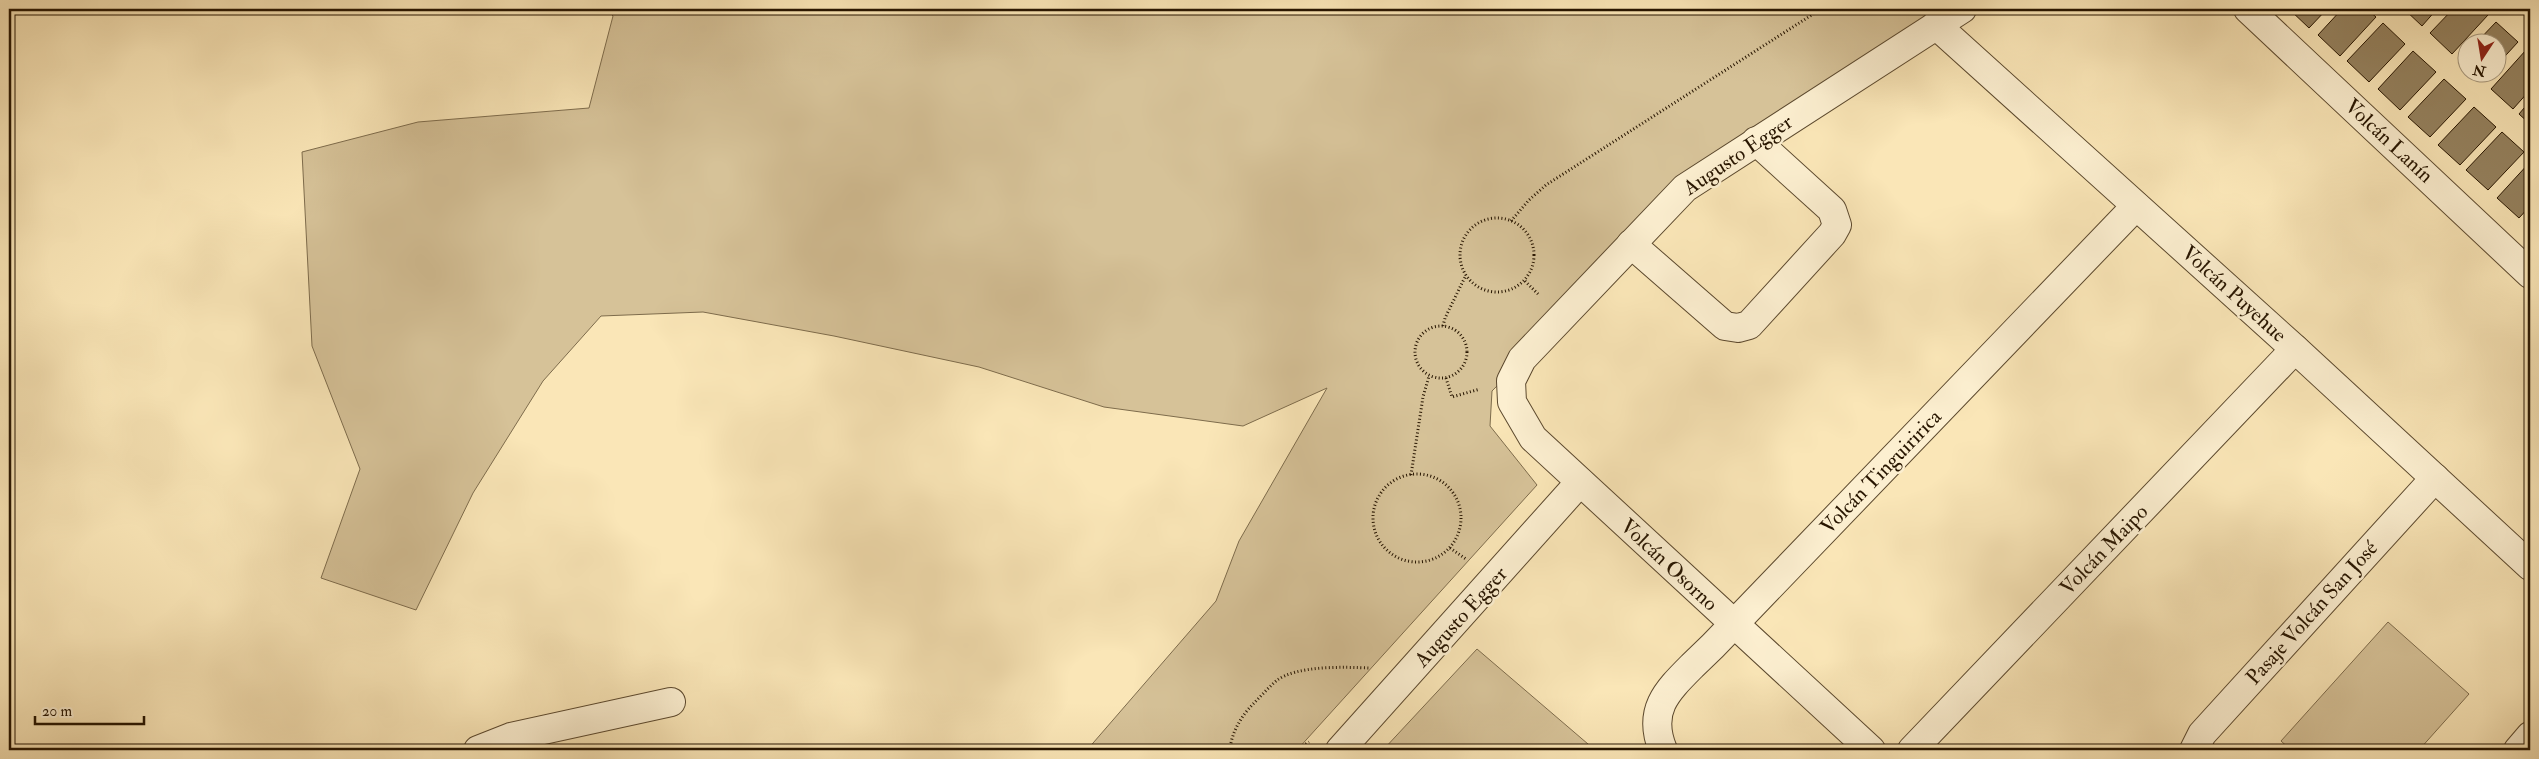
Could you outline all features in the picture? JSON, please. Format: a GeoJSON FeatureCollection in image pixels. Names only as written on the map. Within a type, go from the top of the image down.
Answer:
{"type":"FeatureCollection","features":[{"type":"Feature","properties":{"kind":"street","name":"Augusto Egger"},"geometry":{"type":"LineString","coordinates":[[1522,359],[1685,188],[1962,9]]}},
{"type":"Feature","properties":{"kind":"street","name":"Volcán Lanín"},"geometry":{"type":"LineString","coordinates":[[2248,9],[2530,274]]}},
{"type":"Feature","properties":{"kind":"street","name":"Volcán Puyehue"},"geometry":{"type":"LineString","coordinates":[[1936,25],[2295,349],[2530,566]]}},
{"type":"Feature","properties":{"kind":"street"},"geometry":{"type":"LineString","coordinates":[[1631,244],[1725,326],[1738,328],[1750,325],[1832,234],[1837,226],[1832,210],[1756,141]]}},
{"type":"Feature","properties":{"kind":"street","name":"Volcán Tinguiririca"},"geometry":{"type":"LineString","coordinates":[[1663,750],[1658,739],[1656,724],[1659,708],[1666,692],[1734,625],[2136,206]]}},
{"type":"Feature","properties":{"kind":"street","name":"Volcán Maipo"},"geometry":{"type":"LineString","coordinates":[[1912,750],[2295,349]]}},
{"type":"Feature","properties":{"kind":"street","name":"Volcán Osorno"},"geometry":{"type":"LineString","coordinates":[[1522,359],[1512,381],[1512,402],[1533,438],[1871,750]]}},
{"type":"Feature","properties":{"kind":"street","name":"Pasaje Volcán San José"},"geometry":{"type":"LineString","coordinates":[[2194,750],[2202,734],[2435,478]]}},
{"type":"Feature","properties":{"kind":"street","name":"Augusto Egger"},"geometry":{"type":"LineString","coordinates":[[1340,750],[1580,482]]}},
{"type":"Feature","properties":{"kind":"street"},"geometry":{"type":"LineString","coordinates":[[478,750],[511,737],[671,702]]}},
{"type":"Feature","properties":{"kind":"street"},"geometry":{"type":"LineString","coordinates":[[2518,750],[2530,736]]}},
{"type":"Feature","properties":{"kind":"path"},"geometry":{"type":"LineString","coordinates":[[1511,221],[1546,184],[1821,9]]}},
{"type":"Feature","properties":{"kind":"path"},"geometry":{"type":"LineString","coordinates":[[1487,219],[1511,221],[1522,227],[1534,247],[1532,271],[1515,288],[1504,292],[1492,292],[1480,288],[1466,275],[1460,258],[1461,246],[1466,234],[1475,225],[1487,219]]}},
{"type":"Feature","properties":{"kind":"path"},"geometry":{"type":"LineString","coordinates":[[1443,326],[1466,275]]}},
{"type":"Feature","properties":{"kind":"path"},"geometry":{"type":"LineString","coordinates":[[1525,280],[1544,300]]}},
{"type":"Feature","properties":{"kind":"path"},"geometry":{"type":"LineString","coordinates":[[1434,326],[1443,326],[1458,332],[1467,347],[1467,355],[1460,370],[1446,378],[1429,376],[1421,370],[1416,362],[1415,344],[1426,330],[1434,326]]}},
{"type":"Feature","properties":{"kind":"path"},"geometry":{"type":"LineString","coordinates":[[1411,475],[1423,397],[1429,376]]}},
{"type":"Feature","properties":{"kind":"path"},"geometry":{"type":"LineString","coordinates":[[1446,378],[1452,397],[1485,387]]}},
{"type":"Feature","properties":{"kind":"path"},"geometry":{"type":"LineString","coordinates":[[1411,475],[1426,475],[1439,480],[1451,490],[1458,502],[1462,516],[1460,531],[1450,548],[1430,561],[1416,562],[1402,560],[1389,552],[1380,541],[1373,521],[1377,500],[1386,487],[1397,479],[1411,475]]}},
{"type":"Feature","properties":{"kind":"path"},"geometry":{"type":"LineString","coordinates":[[1450,548],[1471,562]]}},
{"type":"Feature","properties":{"kind":"path"},"geometry":{"type":"LineString","coordinates":[[1230,750],[1231,742],[1244,714],[1277,680],[1309,669],[1342,666],[1378,669]]}},
{"type":"Feature","properties":{"kind":"shaded area"},"geometry":{"type":"Polygon","coordinates":[[[607,9],[1939,9],[1670,211],[1492,391],[1490,426],[1537,485],[1297,750],[1087,750],[1216,601],[1239,541],[1327,388],[1243,426],[1104,407],[979,367],[834,336],[703,312],[601,316],[543,381],[473,493],[416,610],[321,578],[360,469],[312,346],[302,152],[418,122],[589,108],[613,16],[607,9]]]}},
{"type":"Feature","properties":{"kind":"shaded area"},"geometry":{"type":"Polygon","coordinates":[[[2388,622],[2469,694],[2419,750],[2291,750],[2281,741],[2388,622]]]}},
{"type":"Feature","properties":{"kind":"shaded area"},"geometry":{"type":"Polygon","coordinates":[[[1477,649],[1595,750],[1383,750],[1477,649]]]}},
{"type":"Feature","properties":{"kind":"building"},"geometry":{"type":"Polygon","coordinates":[[[2289,9],[2327,9],[2309,28],[2289,9]]]}},
{"type":"Feature","properties":{"kind":"building"},"geometry":{"type":"Polygon","coordinates":[[[2342,9],[2367,9],[2376,17],[2340,56],[2318,35],[2342,9]]]}},
{"type":"Feature","properties":{"kind":"building"},"geometry":{"type":"Polygon","coordinates":[[[2404,9],[2437,9],[2422,26],[2404,9]]]}},
{"type":"Feature","properties":{"kind":"building"},"geometry":{"type":"Polygon","coordinates":[[[2453,9],[2481,9],[2488,15],[2472,32],[2456,32],[2456,50],[2452,54],[2430,33],[2453,9]]]}},
{"type":"Feature","properties":{"kind":"building"},"geometry":{"type":"Polygon","coordinates":[[[2496,22],[2518,42],[2506,55],[2506,32],[2486,32],[2496,22]]]}},
{"type":"Feature","properties":{"kind":"building"},"geometry":{"type":"Polygon","coordinates":[[[2383,23],[2405,44],[2369,82],[2347,61],[2383,23]]]}},
{"type":"Feature","properties":{"kind":"building"},"geometry":{"type":"Polygon","coordinates":[[[2526,50],[2530,54],[2530,90],[2513,109],[2491,89],[2497,82],[2506,82],[2506,72],[2526,50]]]}},
{"type":"Feature","properties":{"kind":"building"},"geometry":{"type":"Polygon","coordinates":[[[2413,51],[2436,72],[2400,110],[2378,89],[2413,51]]]}},
{"type":"Feature","properties":{"kind":"building"},"geometry":{"type":"Polygon","coordinates":[[[2444,79],[2466,99],[2430,137],[2408,117],[2444,79]]]}},
{"type":"Feature","properties":{"kind":"building"},"geometry":{"type":"Polygon","coordinates":[[[2530,101],[2530,124],[2519,114],[2530,101]]]}},
{"type":"Feature","properties":{"kind":"building"},"geometry":{"type":"Polygon","coordinates":[[[2474,107],[2496,127],[2460,165],[2438,145],[2474,107]]]}},
{"type":"Feature","properties":{"kind":"building"},"geometry":{"type":"Polygon","coordinates":[[[2502,132],[2524,152],[2488,190],[2466,170],[2502,132]]]}},
{"type":"Feature","properties":{"kind":"building"},"geometry":{"type":"Polygon","coordinates":[[[2530,162],[2530,206],[2519,218],[2497,198],[2530,162]]]}}]}
